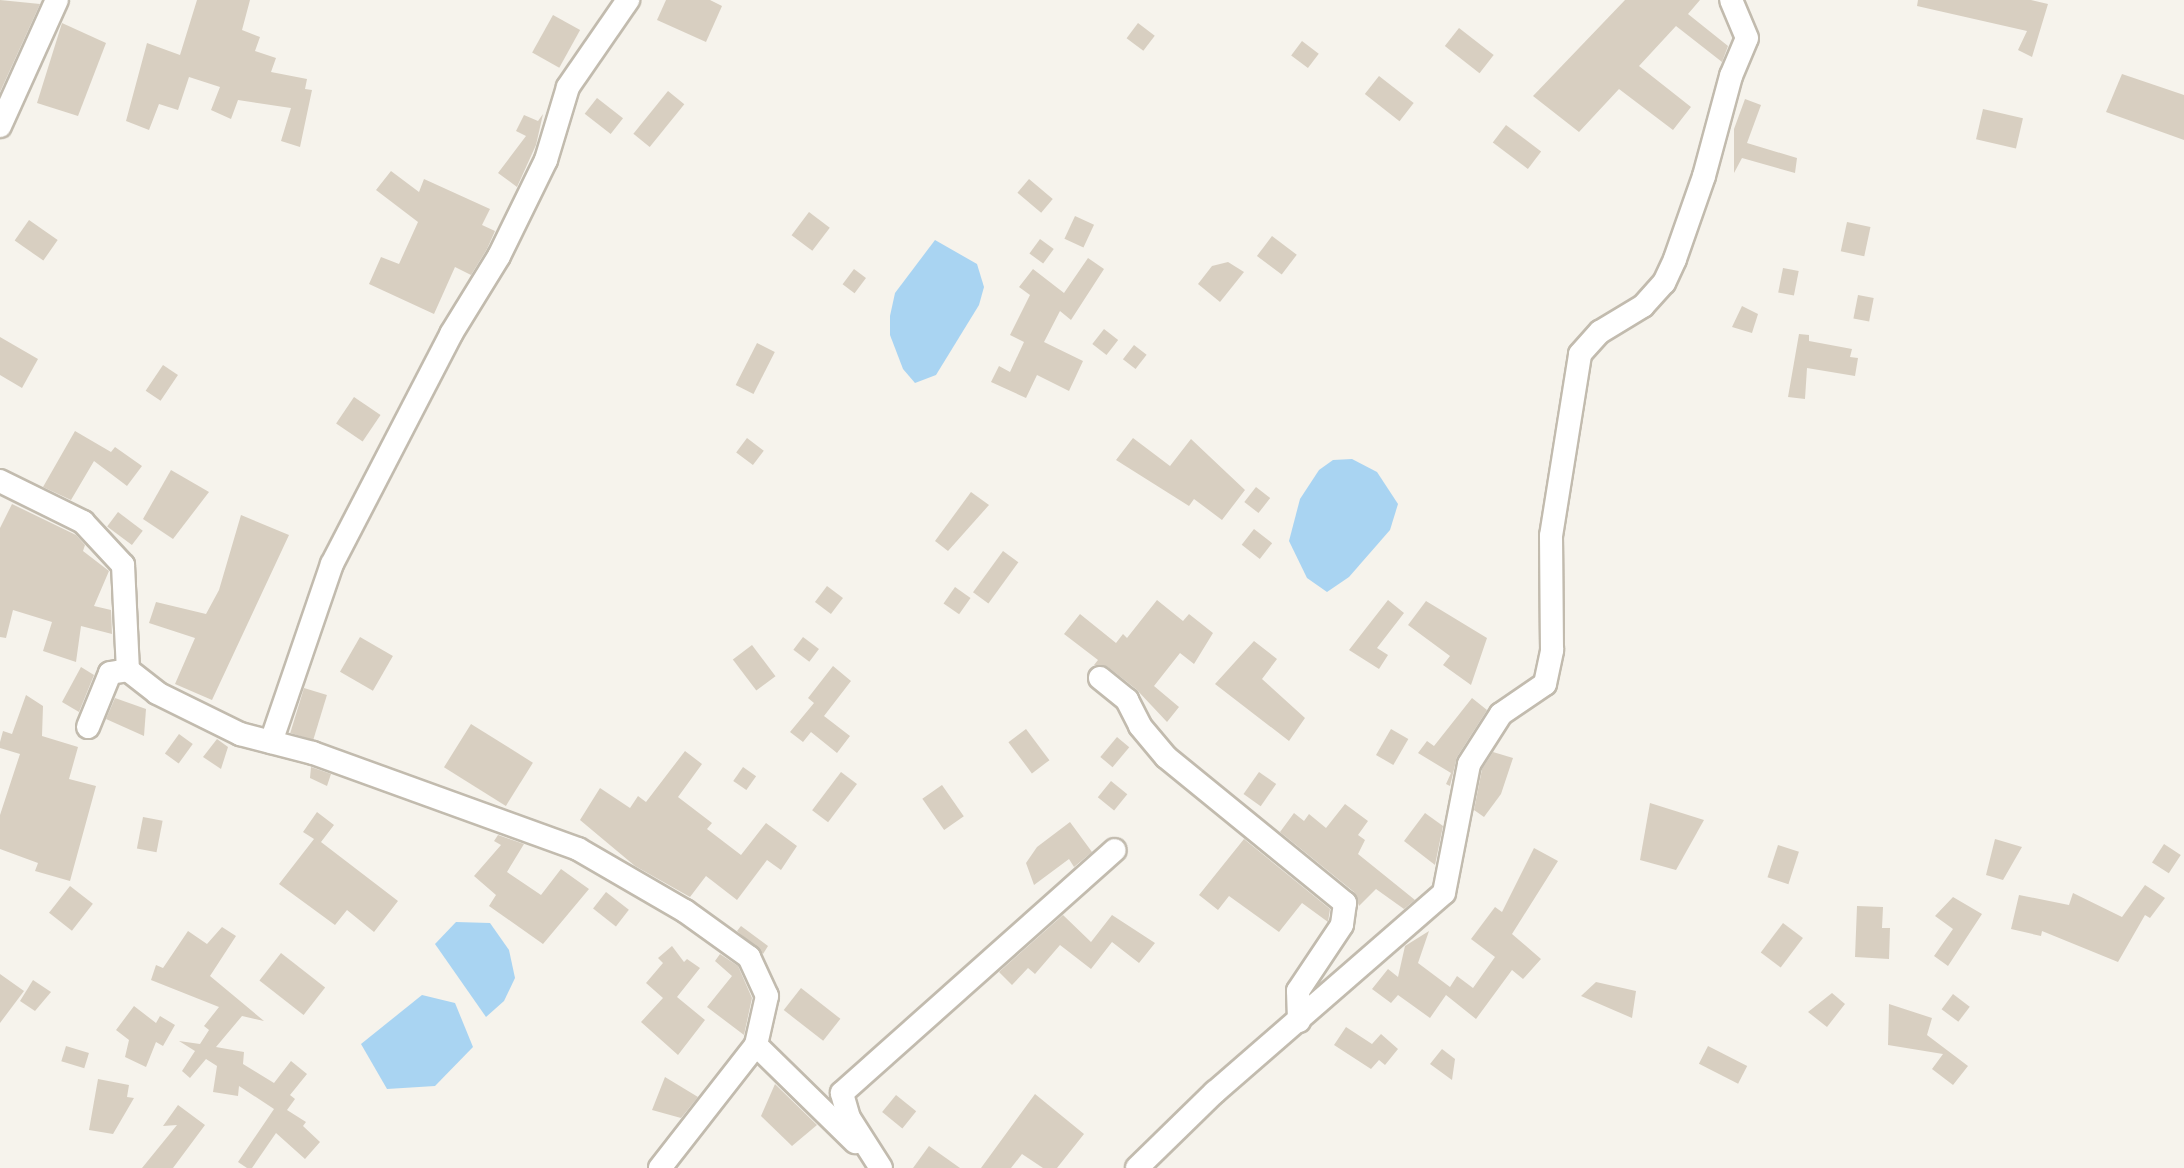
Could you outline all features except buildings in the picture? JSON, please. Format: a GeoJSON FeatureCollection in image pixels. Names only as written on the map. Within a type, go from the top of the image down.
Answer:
{"type":"FeatureCollection","features":[{"type":"Feature","properties":{"kind":"street"},"geometry":{"type":"LineString","coordinates":[[0,126],[57,0]]}},
{"type":"Feature","properties":{"kind":"street"},"geometry":{"type":"LineString","coordinates":[[271,742],[332,564],[451,334],[499,256],[546,160],[568,87],[628,0]]}},
{"type":"Feature","properties":{"kind":"street"},"geometry":{"type":"LineString","coordinates":[[1137,1168],[1215,1092],[1444,893],[1469,764],[1501,714],[1545,684],[1552,650],[1551,536],[1580,354],[1600,332],[1643,306],[1664,283],[1675,259],[1704,176],[1731,76],[1747,38],[1731,0]]}},
{"type":"Feature","properties":{"kind":"street"},"geometry":{"type":"LineString","coordinates":[[0,481],[83,522],[123,565],[128,670]]}},
{"type":"Feature","properties":{"kind":"street"},"geometry":{"type":"LineString","coordinates":[[88,727],[110,673],[128,670],[157,693],[240,734],[452,800],[578,849],[685,911],[749,957],[767,996],[756,1045],[660,1168]]}},
{"type":"Feature","properties":{"kind":"street"},"geometry":{"type":"LineString","coordinates":[[1100,678],[1127,700],[1140,726],[1166,757],[1345,903],[1342,925],[1298,991],[1299,1021]]}},
{"type":"Feature","properties":{"kind":"street"},"geometry":{"type":"LineString","coordinates":[[881,1168],[849,1118],[842,1093],[1115,850]]}},
{"type":"Feature","properties":{"kind":"street"},"geometry":{"type":"LineString","coordinates":[[756,1045],[881,1168]]}},
{"type":"Feature","properties":{"kind":"water"},"geometry":{"type":"Polygon","coordinates":[[[935,240],[977,264],[984,287],[979,305],[936,375],[915,383],[903,369],[890,335],[890,316],[895,293],[935,240]]]}},
{"type":"Feature","properties":{"kind":"water"},"geometry":{"type":"Polygon","coordinates":[[[1352,459],[1377,472],[1398,504],[1390,530],[1349,577],[1327,592],[1307,578],[1289,541],[1300,499],[1319,470],[1333,460],[1352,459]]]}},
{"type":"Feature","properties":{"kind":"water"},"geometry":{"type":"Polygon","coordinates":[[[456,922],[490,923],[509,950],[515,978],[504,1001],[486,1017],[435,944],[456,922]]]}},
{"type":"Feature","properties":{"kind":"water"},"geometry":{"type":"Polygon","coordinates":[[[422,995],[455,1003],[473,1047],[435,1086],[387,1089],[361,1044],[422,995]]]}}]}
